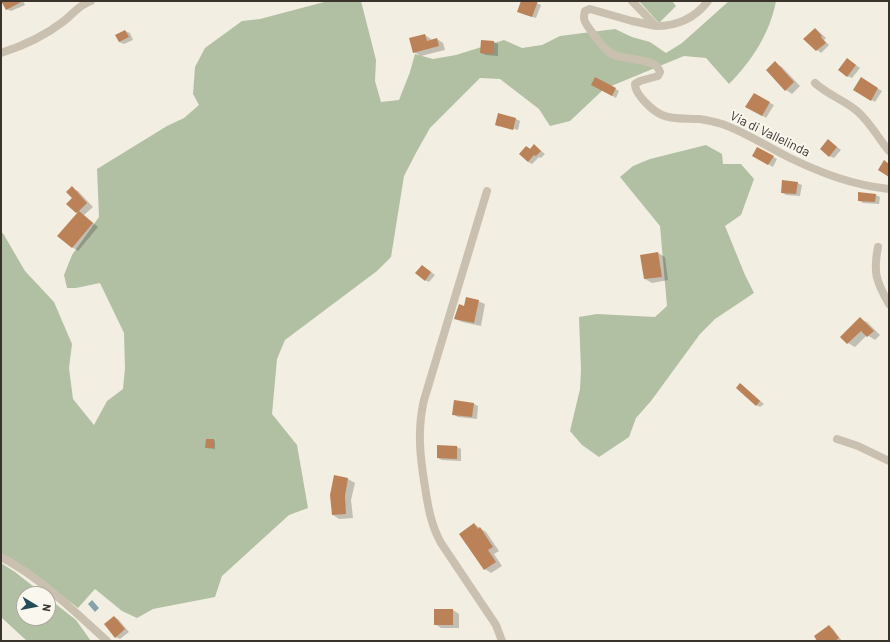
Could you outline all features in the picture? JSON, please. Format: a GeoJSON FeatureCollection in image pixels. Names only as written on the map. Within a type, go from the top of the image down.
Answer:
{"type":"FeatureCollection","features":[{"type":"Feature","properties":{"kind":"street"},"geometry":{"type":"LineString","coordinates":[[1,53],[42,36],[64,21],[82,4],[91,1]]}},
{"type":"Feature","properties":{"kind":"street"},"geometry":{"type":"LineString","coordinates":[[632,1],[656,26],[670,25],[686,20],[700,10],[708,1]]}},
{"type":"Feature","properties":{"kind":"street","name":"Via di Vallelinda"},"geometry":{"type":"LineString","coordinates":[[656,26],[590,9],[584,13],[585,23],[602,46],[609,52],[624,58],[650,62],[658,67],[660,72],[658,76],[638,82],[635,84],[635,88],[647,103],[662,115],[675,118],[702,119],[722,124],[737,130],[788,157],[835,178],[862,185],[889,189]]}},
{"type":"Feature","properties":{"kind":"street"},"geometry":{"type":"LineString","coordinates":[[815,83],[824,91],[845,102],[858,112],[889,151]]}},
{"type":"Feature","properties":{"kind":"street"},"geometry":{"type":"LineString","coordinates":[[486,191],[424,400],[420,420],[419,447],[429,511],[434,530],[496,625],[502,641]]}},
{"type":"Feature","properties":{"kind":"street"},"geometry":{"type":"LineString","coordinates":[[878,247],[875,272],[877,280],[889,304]]}},
{"type":"Feature","properties":{"kind":"street"},"geometry":{"type":"LineString","coordinates":[[837,439],[858,446],[889,461]]}},
{"type":"Feature","properties":{"kind":"street"},"geometry":{"type":"LineString","coordinates":[[1,558],[14,565],[53,594],[107,641]]}},
{"type":"Feature","properties":{"kind":"green space"},"geometry":{"type":"Polygon","coordinates":[[[328,1],[361,1],[376,60],[375,81],[381,102],[399,100],[415,54],[433,59],[456,55],[504,40],[522,48],[542,45],[560,36],[615,29],[632,37],[650,42],[666,53],[682,43],[729,1],[776,1],[765,35],[759,46],[745,66],[729,84],[706,58],[684,56],[604,89],[570,121],[550,126],[539,109],[500,79],[480,78],[430,128],[404,176],[391,257],[377,271],[285,340],[277,359],[272,414],[297,445],[308,508],[289,515],[222,576],[215,597],[153,609],[137,618],[122,611],[95,589],[78,608],[56,591],[56,586],[50,586],[1,554],[1,231],[25,271],[54,302],[72,344],[69,368],[73,399],[94,425],[107,401],[123,389],[125,368],[124,333],[100,283],[76,288],[67,288],[64,275],[72,255],[99,217],[97,169],[167,126],[184,118],[199,105],[193,94],[195,67],[205,48],[242,21],[260,19],[328,1]]]}},
{"type":"Feature","properties":{"kind":"green space"},"geometry":{"type":"Polygon","coordinates":[[[639,1],[672,1],[676,6],[659,23],[639,1]]]}},
{"type":"Feature","properties":{"kind":"green space"},"geometry":{"type":"Polygon","coordinates":[[[706,145],[722,154],[723,164],[741,164],[754,179],[741,215],[725,226],[754,293],[715,319],[700,334],[651,401],[636,418],[629,437],[599,457],[582,445],[570,431],[580,389],[581,370],[579,317],[597,314],[655,317],[667,306],[660,226],[620,177],[633,166],[650,159],[706,145]]]}},
{"type":"Feature","properties":{"kind":"green space"},"geometry":{"type":"Polygon","coordinates":[[[1,563],[33,586],[16,586],[16,626],[56,626],[56,604],[76,620],[91,641],[27,641],[1,617],[1,563]]]}},
{"type":"Feature","properties":{"kind":"water"},"geometry":{"type":"Polygon","coordinates":[[[92,600],[99,608],[95,612],[88,604],[92,600]]]}},
{"type":"Feature","properties":{"kind":"building"},"geometry":{"type":"Polygon","coordinates":[[[1,1],[23,1],[6,10],[1,1]]]}},
{"type":"Feature","properties":{"kind":"building"},"geometry":{"type":"Polygon","coordinates":[[[521,1],[538,1],[532,17],[517,12],[521,1]]]}},
{"type":"Feature","properties":{"kind":"building"},"geometry":{"type":"Polygon","coordinates":[[[815,28],[826,43],[816,51],[803,39],[815,28]]]}},
{"type":"Feature","properties":{"kind":"building"},"geometry":{"type":"Polygon","coordinates":[[[125,30],[129,37],[119,42],[115,35],[125,30]]]}},
{"type":"Feature","properties":{"kind":"building"},"geometry":{"type":"Polygon","coordinates":[[[425,34],[427,41],[437,38],[439,46],[413,53],[409,38],[425,34]]]}},
{"type":"Feature","properties":{"kind":"building"},"geometry":{"type":"Polygon","coordinates":[[[481,40],[494,41],[494,54],[480,53],[481,40]]]}},
{"type":"Feature","properties":{"kind":"building"},"geometry":{"type":"Polygon","coordinates":[[[847,58],[856,65],[847,77],[838,70],[847,58]]]}},
{"type":"Feature","properties":{"kind":"building"},"geometry":{"type":"Polygon","coordinates":[[[775,61],[794,82],[785,91],[766,70],[775,61]]]}},
{"type":"Feature","properties":{"kind":"building"},"geometry":{"type":"Polygon","coordinates":[[[595,77],[616,88],[612,96],[591,85],[595,77]]]}},
{"type":"Feature","properties":{"kind":"building"},"geometry":{"type":"Polygon","coordinates":[[[861,77],[878,88],[871,101],[853,90],[861,77]]]}},
{"type":"Feature","properties":{"kind":"building"},"geometry":{"type":"Polygon","coordinates":[[[754,93],[770,102],[762,116],[745,107],[754,93]]]}},
{"type":"Feature","properties":{"kind":"building"},"geometry":{"type":"Polygon","coordinates":[[[498,113],[516,118],[513,130],[495,125],[498,113]]]}},
{"type":"Feature","properties":{"kind":"building"},"geometry":{"type":"Polygon","coordinates":[[[828,139],[837,147],[829,157],[820,149],[828,139]]]}},
{"type":"Feature","properties":{"kind":"building"},"geometry":{"type":"Polygon","coordinates":[[[534,144],[541,151],[536,156],[534,155],[528,162],[519,154],[526,146],[530,149],[534,144]]]}},
{"type":"Feature","properties":{"kind":"building"},"geometry":{"type":"Polygon","coordinates":[[[757,147],[774,156],[768,165],[752,156],[757,147]]]}},
{"type":"Feature","properties":{"kind":"building"},"geometry":{"type":"Polygon","coordinates":[[[884,160],[889,164],[889,177],[878,170],[884,160]]]}},
{"type":"Feature","properties":{"kind":"building"},"geometry":{"type":"Polygon","coordinates":[[[782,180],[798,182],[796,194],[781,193],[782,180]]]}},
{"type":"Feature","properties":{"kind":"building"},"geometry":{"type":"Polygon","coordinates":[[[72,186],[87,203],[79,211],[93,223],[72,248],[57,236],[78,212],[76,213],[66,204],[72,198],[66,192],[72,186]]]}},
{"type":"Feature","properties":{"kind":"building"},"geometry":{"type":"Polygon","coordinates":[[[858,192],[876,194],[875,202],[858,201],[858,192]]]}},
{"type":"Feature","properties":{"kind":"building"},"geometry":{"type":"Polygon","coordinates":[[[658,252],[662,277],[644,279],[640,255],[658,252]]]}},
{"type":"Feature","properties":{"kind":"building"},"geometry":{"type":"Polygon","coordinates":[[[422,265],[431,272],[425,281],[415,273],[422,265]]]}},
{"type":"Feature","properties":{"kind":"building"},"geometry":{"type":"Polygon","coordinates":[[[466,297],[479,300],[474,323],[454,319],[459,304],[464,306],[466,297]]]}},
{"type":"Feature","properties":{"kind":"building"},"geometry":{"type":"Polygon","coordinates":[[[860,317],[874,331],[867,337],[861,331],[847,344],[840,337],[860,317]]]}},
{"type":"Feature","properties":{"kind":"building"},"geometry":{"type":"Polygon","coordinates":[[[740,383],[760,401],[756,406],[736,388],[740,383]]]}},
{"type":"Feature","properties":{"kind":"building"},"geometry":{"type":"Polygon","coordinates":[[[454,400],[474,403],[472,417],[452,415],[454,400]]]}},
{"type":"Feature","properties":{"kind":"building"},"geometry":{"type":"Polygon","coordinates":[[[206,439],[214,439],[214,448],[205,448],[206,439]]]}},
{"type":"Feature","properties":{"kind":"building"},"geometry":{"type":"Polygon","coordinates":[[[437,445],[457,446],[457,459],[437,458],[437,445]]]}},
{"type":"Feature","properties":{"kind":"building"},"geometry":{"type":"Polygon","coordinates":[[[334,475],[348,478],[345,496],[346,514],[332,515],[330,495],[334,475]]]}},
{"type":"Feature","properties":{"kind":"building"},"geometry":{"type":"Polygon","coordinates":[[[474,523],[478,529],[480,527],[493,547],[488,550],[496,562],[484,570],[459,534],[474,523]]]}},
{"type":"Feature","properties":{"kind":"building"},"geometry":{"type":"Polygon","coordinates":[[[434,609],[453,609],[453,625],[434,625],[434,609]]]}},
{"type":"Feature","properties":{"kind":"building"},"geometry":{"type":"Polygon","coordinates":[[[114,616],[125,629],[115,638],[104,624],[114,616]]]}},
{"type":"Feature","properties":{"kind":"building"},"geometry":{"type":"Polygon","coordinates":[[[829,625],[839,638],[835,641],[817,641],[814,636],[829,625]]]}}]}
